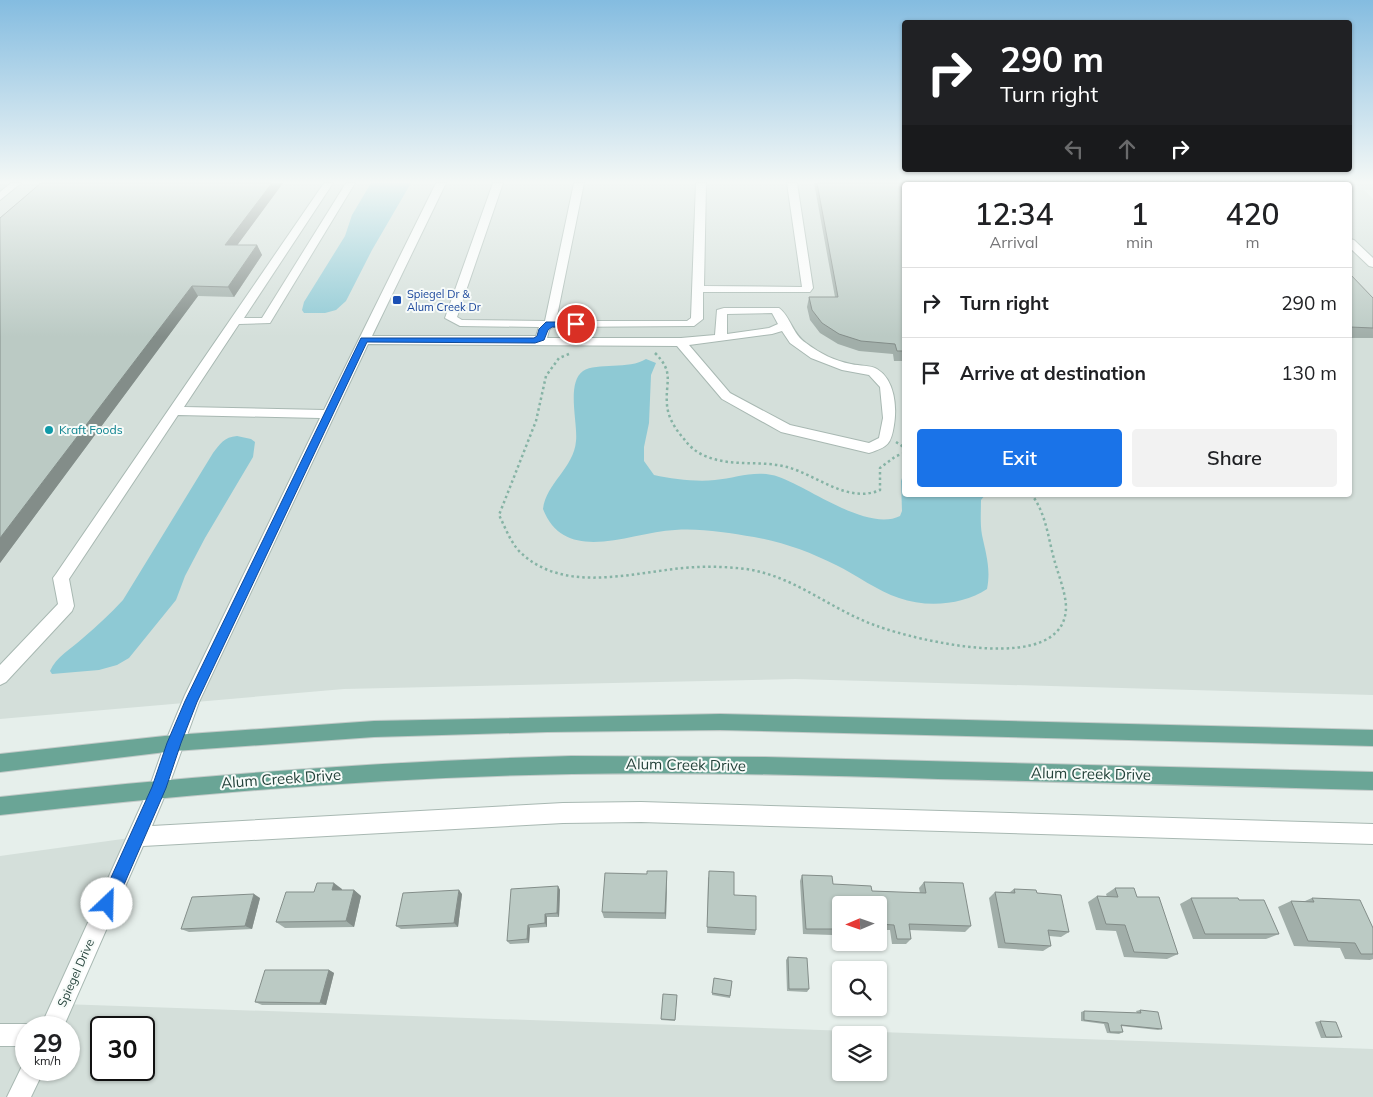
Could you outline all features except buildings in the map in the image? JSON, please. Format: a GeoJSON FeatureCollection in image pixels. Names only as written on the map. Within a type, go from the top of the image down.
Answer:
{"type":"FeatureCollection","features":[{"type":"Feature","properties":{"kind":"main road"},"geometry":{"type":"LineString","coordinates":[[0,763],[174,743],[374,730],[662,722],[1373,738]]}},
{"type":"Feature","properties":{"kind":"main road","name":"Alum Creek Drive"},"geometry":{"type":"LineString","coordinates":[[0,806],[159,788],[293,777],[417,770],[615,764],[1373,781]]}},
{"type":"Feature","properties":{"kind":"street"},"geometry":{"type":"LineString","coordinates":[[0,677],[66,606],[61,578],[295,234]]}},
{"type":"Feature","properties":{"kind":"street"},"geometry":{"type":"LineString","coordinates":[[237,321],[266,321],[319,234]]}},
{"type":"Feature","properties":{"kind":"street","name":"Spiegel Drive"},"geometry":{"type":"LineString","coordinates":[[56,1016],[159,788],[191,701],[416,234]]}},
{"type":"Feature","properties":{"kind":"street"},"geometry":{"type":"LineString","coordinates":[[480,234],[451,318],[460,323],[690,324],[697,319],[700,234]]}},
{"type":"Feature","properties":{"kind":"street"},"geometry":{"type":"LineString","coordinates":[[535,341],[541,338],[544,329],[550,324],[568,234]]}},
{"type":"Feature","properties":{"kind":"street"},"geometry":{"type":"LineString","coordinates":[[698,289],[806,290],[808,288],[800,234]]}},
{"type":"Feature","properties":{"kind":"street"},"geometry":{"type":"LineString","coordinates":[[1352,244],[1373,264]]}},
{"type":"Feature","properties":{"kind":"street"},"geometry":{"type":"LineString","coordinates":[[681,342],[726,396],[786,429],[869,448],[886,440],[888,418],[886,386],[873,372],[846,367],[815,355],[794,340],[780,314],[775,310],[721,312],[721,338]]}},
{"type":"Feature","properties":{"kind":"street"},"geometry":{"type":"LineString","coordinates":[[364,340],[681,342],[772,331],[785,325]]}},
{"type":"Feature","properties":{"kind":"street"},"geometry":{"type":"LineString","coordinates":[[176,411],[328,414]]}},
{"type":"Feature","properties":{"kind":"street"},"geometry":{"type":"LineString","coordinates":[[137,837],[563,813],[642,812],[1373,834]]}},
{"type":"Feature","properties":{"kind":"street"},"geometry":{"type":"LineString","coordinates":[[0,1035],[15,1035]]}},
{"type":"Feature","properties":{"kind":"street"},"geometry":{"type":"LineString","coordinates":[[19,1097],[27,1081]]}},
{"type":"Feature","properties":{"kind":"path"},"geometry":{"type":"LineString","coordinates":[[651,352],[655,353],[665,363],[670,379],[667,407],[672,420],[687,444],[709,459],[722,462],[772,464],[786,467],[854,494],[866,495],[874,494],[880,490],[880,468],[896,456],[902,454]]}},
{"type":"Feature","properties":{"kind":"path"},"geometry":{"type":"LineString","coordinates":[[574,353],[560,358],[546,376],[536,420],[499,515],[516,548],[541,568],[566,575],[592,578],[696,567],[751,571],[773,575],[792,583],[874,625],[894,632],[968,647],[1007,649],[1030,646],[1051,640],[1062,628],[1065,611],[1064,593],[1051,551],[1042,509],[1033,497]]}},
{"type":"Feature","properties":{"kind":"shaded area"},"geometry":{"type":"Polygon","coordinates":[[[0,234],[902,234],[902,497],[1352,497],[1352,234],[1373,234],[1373,695],[795,679],[344,689],[0,719],[0,234]]]}},
{"type":"Feature","properties":{"kind":"shaded area"},"geometry":{"type":"Polygon","coordinates":[[[137,837],[62,1004],[832,1030],[832,1081],[887,1081],[887,1032],[1373,1049],[1373,1097],[0,1097],[0,856],[137,837]]]}},
{"type":"Feature","properties":{"kind":"water"},"geometry":{"type":"Polygon","coordinates":[[[346,234],[381,234],[346,301],[336,310],[325,313],[304,313],[302,310],[304,302],[346,234]]]}},
{"type":"Feature","properties":{"kind":"water"},"geometry":{"type":"Polygon","coordinates":[[[646,359],[656,363],[651,375],[649,423],[644,447],[644,461],[654,475],[700,481],[755,474],[771,475],[792,482],[839,507],[872,518],[887,519],[900,516],[902,511],[901,481],[902,478],[902,497],[983,497],[981,500],[981,522],[988,568],[987,589],[956,602],[933,604],[910,601],[883,591],[836,565],[796,548],[765,539],[714,531],[675,530],[601,542],[583,541],[567,537],[553,526],[543,509],[549,491],[574,451],[576,441],[575,384],[583,371],[589,368],[639,362],[646,359]]]}},
{"type":"Feature","properties":{"kind":"water"},"geometry":{"type":"Polygon","coordinates":[[[237,436],[251,439],[255,442],[253,457],[205,538],[185,576],[176,600],[129,658],[117,665],[99,670],[52,674],[50,671],[60,657],[123,600],[213,453],[226,439],[237,436]]]}},
{"type":"Feature","properties":{"kind":"place","name":"Spiegel Dr & Alum Creek Dr"},"geometry":{"type":"Point","coordinates":[397,300]}},
{"type":"Feature","properties":{"kind":"place","name":"Kraft Foods"},"geometry":{"type":"Point","coordinates":[49,430]}},
{"type":"Feature","properties":{"kind":"route"},"geometry":{"type":"LineString","coordinates":[[107,904],[159,788],[191,701],[364,340],[535,341],[541,338],[544,329],[550,324],[576,324]]}}]}
